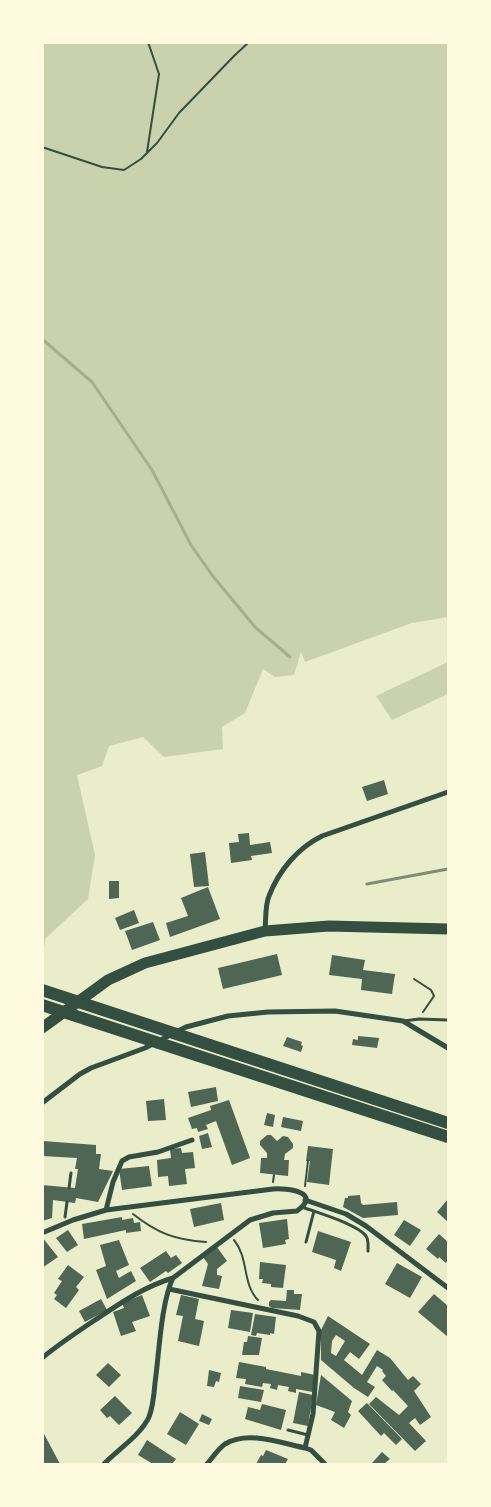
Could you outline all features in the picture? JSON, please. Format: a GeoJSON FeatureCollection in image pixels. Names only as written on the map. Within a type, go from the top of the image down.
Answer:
{"type":"FeatureCollection","features":[{"type":"Feature","properties":{"kind":"highway"},"geometry":{"type":"LineString","coordinates":[[42,990],[448,1123]]}},
{"type":"Feature","properties":{"kind":"highway"},"geometry":{"type":"LineString","coordinates":[[42,1005],[448,1137]]}},
{"type":"Feature","properties":{"kind":"main road"},"geometry":{"type":"LineString","coordinates":[[42,1028],[108,980],[145,963],[265,931],[329,926],[448,929]]}},
{"type":"Feature","properties":{"kind":"street"},"geometry":{"type":"LineString","coordinates":[[265,931],[268,897],[284,868],[307,844],[322,836],[448,792]]}},
{"type":"Feature","properties":{"kind":"street"},"geometry":{"type":"LineString","coordinates":[[42,1103],[80,1074],[92,1068],[145,1048],[186,1027],[228,1016],[268,1012],[334,1011],[403,1021],[448,1048]]}},
{"type":"Feature","properties":{"kind":"street"},"geometry":{"type":"LineString","coordinates":[[106,1210],[113,1182],[122,1161],[158,1152],[192,1140]]}},
{"type":"Feature","properties":{"kind":"street"},"geometry":{"type":"LineString","coordinates":[[42,1233],[73,1220],[106,1210],[279,1188],[298,1191],[304,1195],[305,1200],[302,1207],[294,1212],[260,1217],[244,1224],[173,1278],[164,1280],[115,1306],[42,1358]]}},
{"type":"Feature","properties":{"kind":"street"},"geometry":{"type":"LineString","coordinates":[[305,1200],[346,1214],[366,1226],[448,1288]]}},
{"type":"Feature","properties":{"kind":"street"},"geometry":{"type":"LineString","coordinates":[[104,1464],[141,1429],[148,1418],[154,1396],[164,1308],[173,1278]]}},
{"type":"Feature","properties":{"kind":"street"},"geometry":{"type":"LineString","coordinates":[[169,1289],[298,1316],[314,1322],[318,1326],[319,1340],[315,1397],[305,1448]]}},
{"type":"Feature","properties":{"kind":"street"},"geometry":{"type":"LineString","coordinates":[[207,1464],[224,1445],[238,1439],[259,1438],[311,1450],[324,1464]]}},
{"type":"Feature","properties":{"kind":"lane"},"geometry":{"type":"LineString","coordinates":[[403,1021],[419,1019],[448,1020]]}},
{"type":"Feature","properties":{"kind":"lane"},"geometry":{"type":"LineString","coordinates":[[69,1188],[71,1173]]}},
{"type":"Feature","properties":{"kind":"lane"},"geometry":{"type":"LineString","coordinates":[[66,1217],[68,1202]]}},
{"type":"Feature","properties":{"kind":"lane"},"geometry":{"type":"LineString","coordinates":[[302,1207],[339,1220],[359,1230],[366,1236],[368,1252]]}},
{"type":"Feature","properties":{"kind":"lane"},"geometry":{"type":"LineString","coordinates":[[306,1242],[314,1211]]}},
{"type":"Feature","properties":{"kind":"lane"},"geometry":{"type":"LineString","coordinates":[[288,1430],[309,1435]]}},
{"type":"Feature","properties":{"kind":"path"},"geometry":{"type":"LineString","coordinates":[[146,153],[159,74],[148,42]]}},
{"type":"Feature","properties":{"kind":"path"},"geometry":{"type":"LineString","coordinates":[[42,147],[102,167],[124,170],[156,143],[179,113],[249,42]]}},
{"type":"Feature","properties":{"kind":"path"},"geometry":{"type":"LineString","coordinates":[[414,979],[431,990],[434,996],[419,1019]]}},
{"type":"Feature","properties":{"kind":"path"},"geometry":{"type":"LineString","coordinates":[[305,1186],[308,1161]]}},
{"type":"Feature","properties":{"kind":"path"},"geometry":{"type":"LineString","coordinates":[[273,1180],[274,1175]]}},
{"type":"Feature","properties":{"kind":"path"},"geometry":{"type":"LineString","coordinates":[[133,1214],[148,1227],[176,1238],[219,1243]]}},
{"type":"Feature","properties":{"kind":"path"},"geometry":{"type":"LineString","coordinates":[[230,1235],[244,1256],[248,1286],[263,1307],[263,1310]]}},
{"type":"Feature","properties":{"kind":"green space"},"geometry":{"type":"Polygon","coordinates":[[[43,43],[448,43],[448,617],[412,623],[305,662],[301,652],[294,675],[275,677],[263,669],[245,713],[222,727],[223,749],[164,757],[143,737],[109,746],[102,766],[77,775],[95,855],[88,899],[46,938],[43,952],[43,43]]]}},
{"type":"Feature","properties":{"kind":"green space"},"geometry":{"type":"Polygon","coordinates":[[[448,662],[448,694],[392,720],[376,696],[448,662]]]}},
{"type":"Feature","properties":{"kind":"building"},"geometry":{"type":"Polygon","coordinates":[[[384,780],[388,794],[367,801],[362,787],[384,780]]]}},
{"type":"Feature","properties":{"kind":"building"},"geometry":{"type":"Polygon","coordinates":[[[249,833],[250,845],[270,842],[272,853],[251,856],[252,860],[231,863],[229,843],[239,842],[238,834],[249,833]]]}},
{"type":"Feature","properties":{"kind":"building"},"geometry":{"type":"Polygon","coordinates":[[[205,852],[209,886],[194,887],[190,854],[205,852]]]}},
{"type":"Feature","properties":{"kind":"building"},"geometry":{"type":"Polygon","coordinates":[[[109,881],[119,881],[119,898],[109,899],[109,881]]]}},
{"type":"Feature","properties":{"kind":"building"},"geometry":{"type":"Polygon","coordinates":[[[208,887],[220,919],[170,937],[166,923],[188,916],[181,898],[208,887]]]}},
{"type":"Feature","properties":{"kind":"building"},"geometry":{"type":"Polygon","coordinates":[[[134,910],[139,923],[120,930],[115,918],[134,910]]]}},
{"type":"Feature","properties":{"kind":"building"},"geometry":{"type":"Polygon","coordinates":[[[153,922],[160,940],[132,950],[125,931],[153,922]]]}},
{"type":"Feature","properties":{"kind":"building"},"geometry":{"type":"Polygon","coordinates":[[[277,954],[282,975],[223,989],[218,968],[277,954]]]}},
{"type":"Feature","properties":{"kind":"building"},"geometry":{"type":"Polygon","coordinates":[[[332,955],[365,960],[363,970],[395,974],[392,994],[361,990],[362,979],[329,975],[332,955]]]}},
{"type":"Feature","properties":{"kind":"building"},"geometry":{"type":"Polygon","coordinates":[[[358,1036],[379,1038],[377,1048],[352,1045],[353,1039],[358,1040],[358,1036]]]}},
{"type":"Feature","properties":{"kind":"building"},"geometry":{"type":"Polygon","coordinates":[[[287,1037],[302,1042],[301,1052],[283,1046],[287,1037]]]}},
{"type":"Feature","properties":{"kind":"building"},"geometry":{"type":"Polygon","coordinates":[[[216,1087],[218,1101],[191,1107],[188,1092],[216,1087]]]}},
{"type":"Feature","properties":{"kind":"building"},"geometry":{"type":"Polygon","coordinates":[[[164,1099],[166,1120],[148,1121],[146,1101],[164,1099]]]}},
{"type":"Feature","properties":{"kind":"building"},"geometry":{"type":"Polygon","coordinates":[[[229,1100],[250,1158],[232,1165],[216,1121],[206,1125],[208,1129],[198,1132],[197,1128],[192,1129],[188,1118],[211,1110],[210,1106],[229,1100]]]}},
{"type":"Feature","properties":{"kind":"building"},"geometry":{"type":"Polygon","coordinates":[[[267,1113],[275,1115],[273,1127],[264,1125],[267,1113]]]}},
{"type":"Feature","properties":{"kind":"building"},"geometry":{"type":"Polygon","coordinates":[[[283,1117],[303,1121],[301,1131],[281,1127],[283,1117]]]}},
{"type":"Feature","properties":{"kind":"building"},"geometry":{"type":"Polygon","coordinates":[[[208,1133],[212,1147],[202,1149],[199,1136],[208,1133]]]}},
{"type":"Feature","properties":{"kind":"building"},"geometry":{"type":"Polygon","coordinates":[[[267,1135],[271,1135],[277,1141],[283,1136],[288,1137],[293,1144],[293,1148],[285,1154],[284,1160],[289,1160],[288,1176],[260,1173],[261,1158],[267,1158],[267,1153],[260,1145],[260,1141],[267,1135]]]}},
{"type":"Feature","properties":{"kind":"building"},"geometry":{"type":"Polygon","coordinates":[[[43,1141],[96,1145],[96,1154],[101,1154],[99,1169],[113,1171],[98,1202],[76,1198],[75,1203],[53,1200],[52,1218],[42,1221],[42,1185],[75,1188],[78,1169],[75,1169],[77,1158],[42,1156],[43,1141]]]}},
{"type":"Feature","properties":{"kind":"building"},"geometry":{"type":"Polygon","coordinates":[[[308,1146],[333,1149],[329,1185],[307,1182],[310,1161],[306,1161],[308,1146]]]}},
{"type":"Feature","properties":{"kind":"building"},"geometry":{"type":"Polygon","coordinates":[[[181,1148],[182,1153],[193,1152],[195,1168],[185,1169],[187,1184],[169,1186],[168,1176],[158,1177],[157,1160],[171,1158],[170,1149],[181,1148]]]}},
{"type":"Feature","properties":{"kind":"building"},"geometry":{"type":"Polygon","coordinates":[[[149,1166],[152,1186],[122,1190],[119,1169],[149,1166]]]}},
{"type":"Feature","properties":{"kind":"building"},"geometry":{"type":"Polygon","coordinates":[[[360,1195],[363,1205],[397,1202],[398,1215],[363,1218],[343,1207],[345,1198],[360,1195]]]}},
{"type":"Feature","properties":{"kind":"building"},"geometry":{"type":"Polygon","coordinates":[[[448,1199],[448,1222],[437,1212],[448,1199]]]}},
{"type":"Feature","properties":{"kind":"building"},"geometry":{"type":"Polygon","coordinates":[[[221,1203],[224,1220],[194,1227],[190,1209],[221,1203]]]}},
{"type":"Feature","properties":{"kind":"building"},"geometry":{"type":"Polygon","coordinates":[[[122,1217],[122,1220],[133,1218],[134,1223],[140,1222],[141,1231],[126,1233],[126,1230],[84,1239],[82,1224],[122,1217]]]}},
{"type":"Feature","properties":{"kind":"building"},"geometry":{"type":"Polygon","coordinates":[[[287,1219],[289,1239],[285,1240],[286,1244],[263,1248],[259,1223],[287,1219]]]}},
{"type":"Feature","properties":{"kind":"building"},"geometry":{"type":"Polygon","coordinates":[[[404,1220],[421,1230],[410,1246],[394,1235],[404,1220]]]}},
{"type":"Feature","properties":{"kind":"building"},"geometry":{"type":"Polygon","coordinates":[[[68,1230],[78,1245],[67,1252],[56,1238],[68,1230]]]}},
{"type":"Feature","properties":{"kind":"building"},"geometry":{"type":"Polygon","coordinates":[[[318,1231],[351,1242],[341,1271],[334,1268],[336,1260],[312,1252],[318,1231]]]}},
{"type":"Feature","properties":{"kind":"building"},"geometry":{"type":"Polygon","coordinates":[[[439,1234],[448,1242],[448,1259],[446,1263],[426,1249],[439,1234]]]}},
{"type":"Feature","properties":{"kind":"building"},"geometry":{"type":"Polygon","coordinates":[[[42,1237],[58,1257],[42,1268],[42,1237]]]}},
{"type":"Feature","properties":{"kind":"building"},"geometry":{"type":"Polygon","coordinates":[[[119,1240],[129,1265],[116,1271],[119,1278],[131,1271],[136,1281],[107,1299],[96,1270],[106,1266],[100,1245],[119,1240]]]}},
{"type":"Feature","properties":{"kind":"building"},"geometry":{"type":"Polygon","coordinates":[[[217,1247],[227,1261],[217,1269],[217,1275],[222,1276],[219,1289],[202,1286],[208,1264],[203,1257],[217,1247]]]}},
{"type":"Feature","properties":{"kind":"building"},"geometry":{"type":"Polygon","coordinates":[[[166,1251],[171,1258],[176,1255],[182,1263],[150,1282],[140,1268],[166,1251]]]}},
{"type":"Feature","properties":{"kind":"building"},"geometry":{"type":"Polygon","coordinates":[[[260,1262],[286,1265],[283,1288],[271,1287],[271,1284],[262,1283],[263,1279],[259,1279],[260,1262]]]}},
{"type":"Feature","properties":{"kind":"building"},"geometry":{"type":"Polygon","coordinates":[[[397,1263],[422,1277],[410,1298],[385,1284],[397,1263]]]}},
{"type":"Feature","properties":{"kind":"building"},"geometry":{"type":"Polygon","coordinates":[[[68,1265],[84,1277],[76,1287],[79,1290],[66,1308],[54,1299],[57,1295],[54,1293],[62,1281],[58,1279],[68,1265]]]}},
{"type":"Feature","properties":{"kind":"building"},"geometry":{"type":"Polygon","coordinates":[[[287,1290],[294,1290],[294,1294],[302,1294],[300,1310],[272,1308],[269,1306],[271,1300],[286,1301],[287,1290]]]}},
{"type":"Feature","properties":{"kind":"building"},"geometry":{"type":"Polygon","coordinates":[[[434,1294],[448,1306],[448,1337],[418,1312],[434,1294]]]}},
{"type":"Feature","properties":{"kind":"building"},"geometry":{"type":"Polygon","coordinates":[[[142,1295],[150,1316],[132,1322],[136,1331],[121,1336],[113,1312],[124,1308],[122,1303],[142,1295]]]}},
{"type":"Feature","properties":{"kind":"building"},"geometry":{"type":"Polygon","coordinates":[[[181,1295],[199,1299],[195,1319],[204,1321],[199,1346],[178,1341],[183,1316],[176,1315],[181,1295]]]}},
{"type":"Feature","properties":{"kind":"building"},"geometry":{"type":"Polygon","coordinates":[[[101,1299],[107,1310],[85,1322],[79,1311],[101,1299]]]}},
{"type":"Feature","properties":{"kind":"building"},"geometry":{"type":"Polygon","coordinates":[[[231,1310],[253,1313],[250,1332],[228,1328],[231,1310]]]}},
{"type":"Feature","properties":{"kind":"building"},"geometry":{"type":"Polygon","coordinates":[[[255,1314],[276,1317],[274,1334],[257,1333],[256,1336],[251,1335],[255,1314]]]}},
{"type":"Feature","properties":{"kind":"building"},"geometry":{"type":"Polygon","coordinates":[[[328,1316],[370,1344],[359,1359],[350,1352],[344,1360],[362,1375],[377,1350],[390,1358],[408,1380],[413,1376],[421,1384],[414,1391],[431,1417],[420,1425],[415,1418],[409,1423],[426,1441],[415,1451],[369,1404],[376,1397],[399,1415],[408,1406],[382,1380],[386,1376],[383,1370],[377,1366],[367,1382],[375,1387],[368,1397],[354,1388],[321,1360],[321,1330],[328,1316]],[[336,1335],[332,1341],[331,1353],[336,1356],[345,1341],[336,1335]]]}},
{"type":"Feature","properties":{"kind":"building"},"geometry":{"type":"Polygon","coordinates":[[[248,1336],[262,1338],[259,1355],[242,1355],[244,1342],[247,1342],[248,1336]]]}},
{"type":"Feature","properties":{"kind":"building"},"geometry":{"type":"Polygon","coordinates":[[[239,1362],[301,1376],[301,1372],[315,1375],[313,1392],[296,1389],[296,1393],[288,1391],[289,1387],[278,1385],[277,1390],[270,1388],[271,1384],[263,1383],[262,1387],[245,1384],[246,1379],[236,1378],[239,1362]]]}},
{"type":"Feature","properties":{"kind":"building"},"geometry":{"type":"Polygon","coordinates":[[[108,1363],[121,1375],[109,1387],[96,1375],[108,1363]]]}},
{"type":"Feature","properties":{"kind":"building"},"geometry":{"type":"Polygon","coordinates":[[[209,1370],[221,1373],[219,1382],[216,1381],[214,1387],[207,1386],[209,1370]]]}},
{"type":"Feature","properties":{"kind":"building"},"geometry":{"type":"Polygon","coordinates":[[[321,1375],[352,1401],[348,1412],[351,1415],[344,1428],[331,1420],[335,1412],[316,1405],[321,1375]]]}},
{"type":"Feature","properties":{"kind":"building"},"geometry":{"type":"Polygon","coordinates":[[[240,1386],[264,1390],[261,1402],[238,1398],[240,1386]]]}},
{"type":"Feature","properties":{"kind":"building"},"geometry":{"type":"Polygon","coordinates":[[[299,1392],[313,1395],[308,1426],[293,1423],[299,1392]]]}},
{"type":"Feature","properties":{"kind":"building"},"geometry":{"type":"Polygon","coordinates":[[[115,1396],[132,1413],[119,1425],[110,1416],[107,1418],[100,1410],[115,1396]]]}},
{"type":"Feature","properties":{"kind":"building"},"geometry":{"type":"Polygon","coordinates":[[[367,1403],[402,1439],[396,1445],[384,1433],[381,1436],[358,1411],[367,1403]]]}},
{"type":"Feature","properties":{"kind":"building"},"geometry":{"type":"Polygon","coordinates":[[[262,1404],[286,1410],[281,1430],[245,1419],[248,1407],[260,1410],[262,1404]]]}},
{"type":"Feature","properties":{"kind":"building"},"geometry":{"type":"Polygon","coordinates":[[[180,1412],[199,1424],[186,1445],[167,1434],[180,1412]]]}},
{"type":"Feature","properties":{"kind":"building"},"geometry":{"type":"Polygon","coordinates":[[[202,1414],[212,1419],[209,1425],[199,1421],[202,1414]]]}},
{"type":"Feature","properties":{"kind":"building"},"geometry":{"type":"Polygon","coordinates":[[[42,1430],[60,1464],[42,1464],[42,1430]]]}},
{"type":"Feature","properties":{"kind":"building"},"geometry":{"type":"Polygon","coordinates":[[[147,1440],[176,1459],[172,1464],[153,1464],[138,1455],[147,1440]]]}},
{"type":"Feature","properties":{"kind":"building"},"geometry":{"type":"Polygon","coordinates":[[[266,1450],[288,1459],[285,1464],[256,1464],[266,1450]]]}},
{"type":"Feature","properties":{"kind":"building"},"geometry":{"type":"Polygon","coordinates":[[[382,1452],[390,1459],[384,1464],[373,1464],[372,1463],[382,1452]]]}},
{"type":"Feature","properties":{"kind":"waterway"},"geometry":{"type":"LineString","coordinates":[[42,339],[92,382],[152,470],[191,545],[212,575],[255,627],[290,657]]}},
{"type":"Feature","properties":{"kind":"railway"},"geometry":{"type":"LineString","coordinates":[[367,884],[448,869]]}}]}
